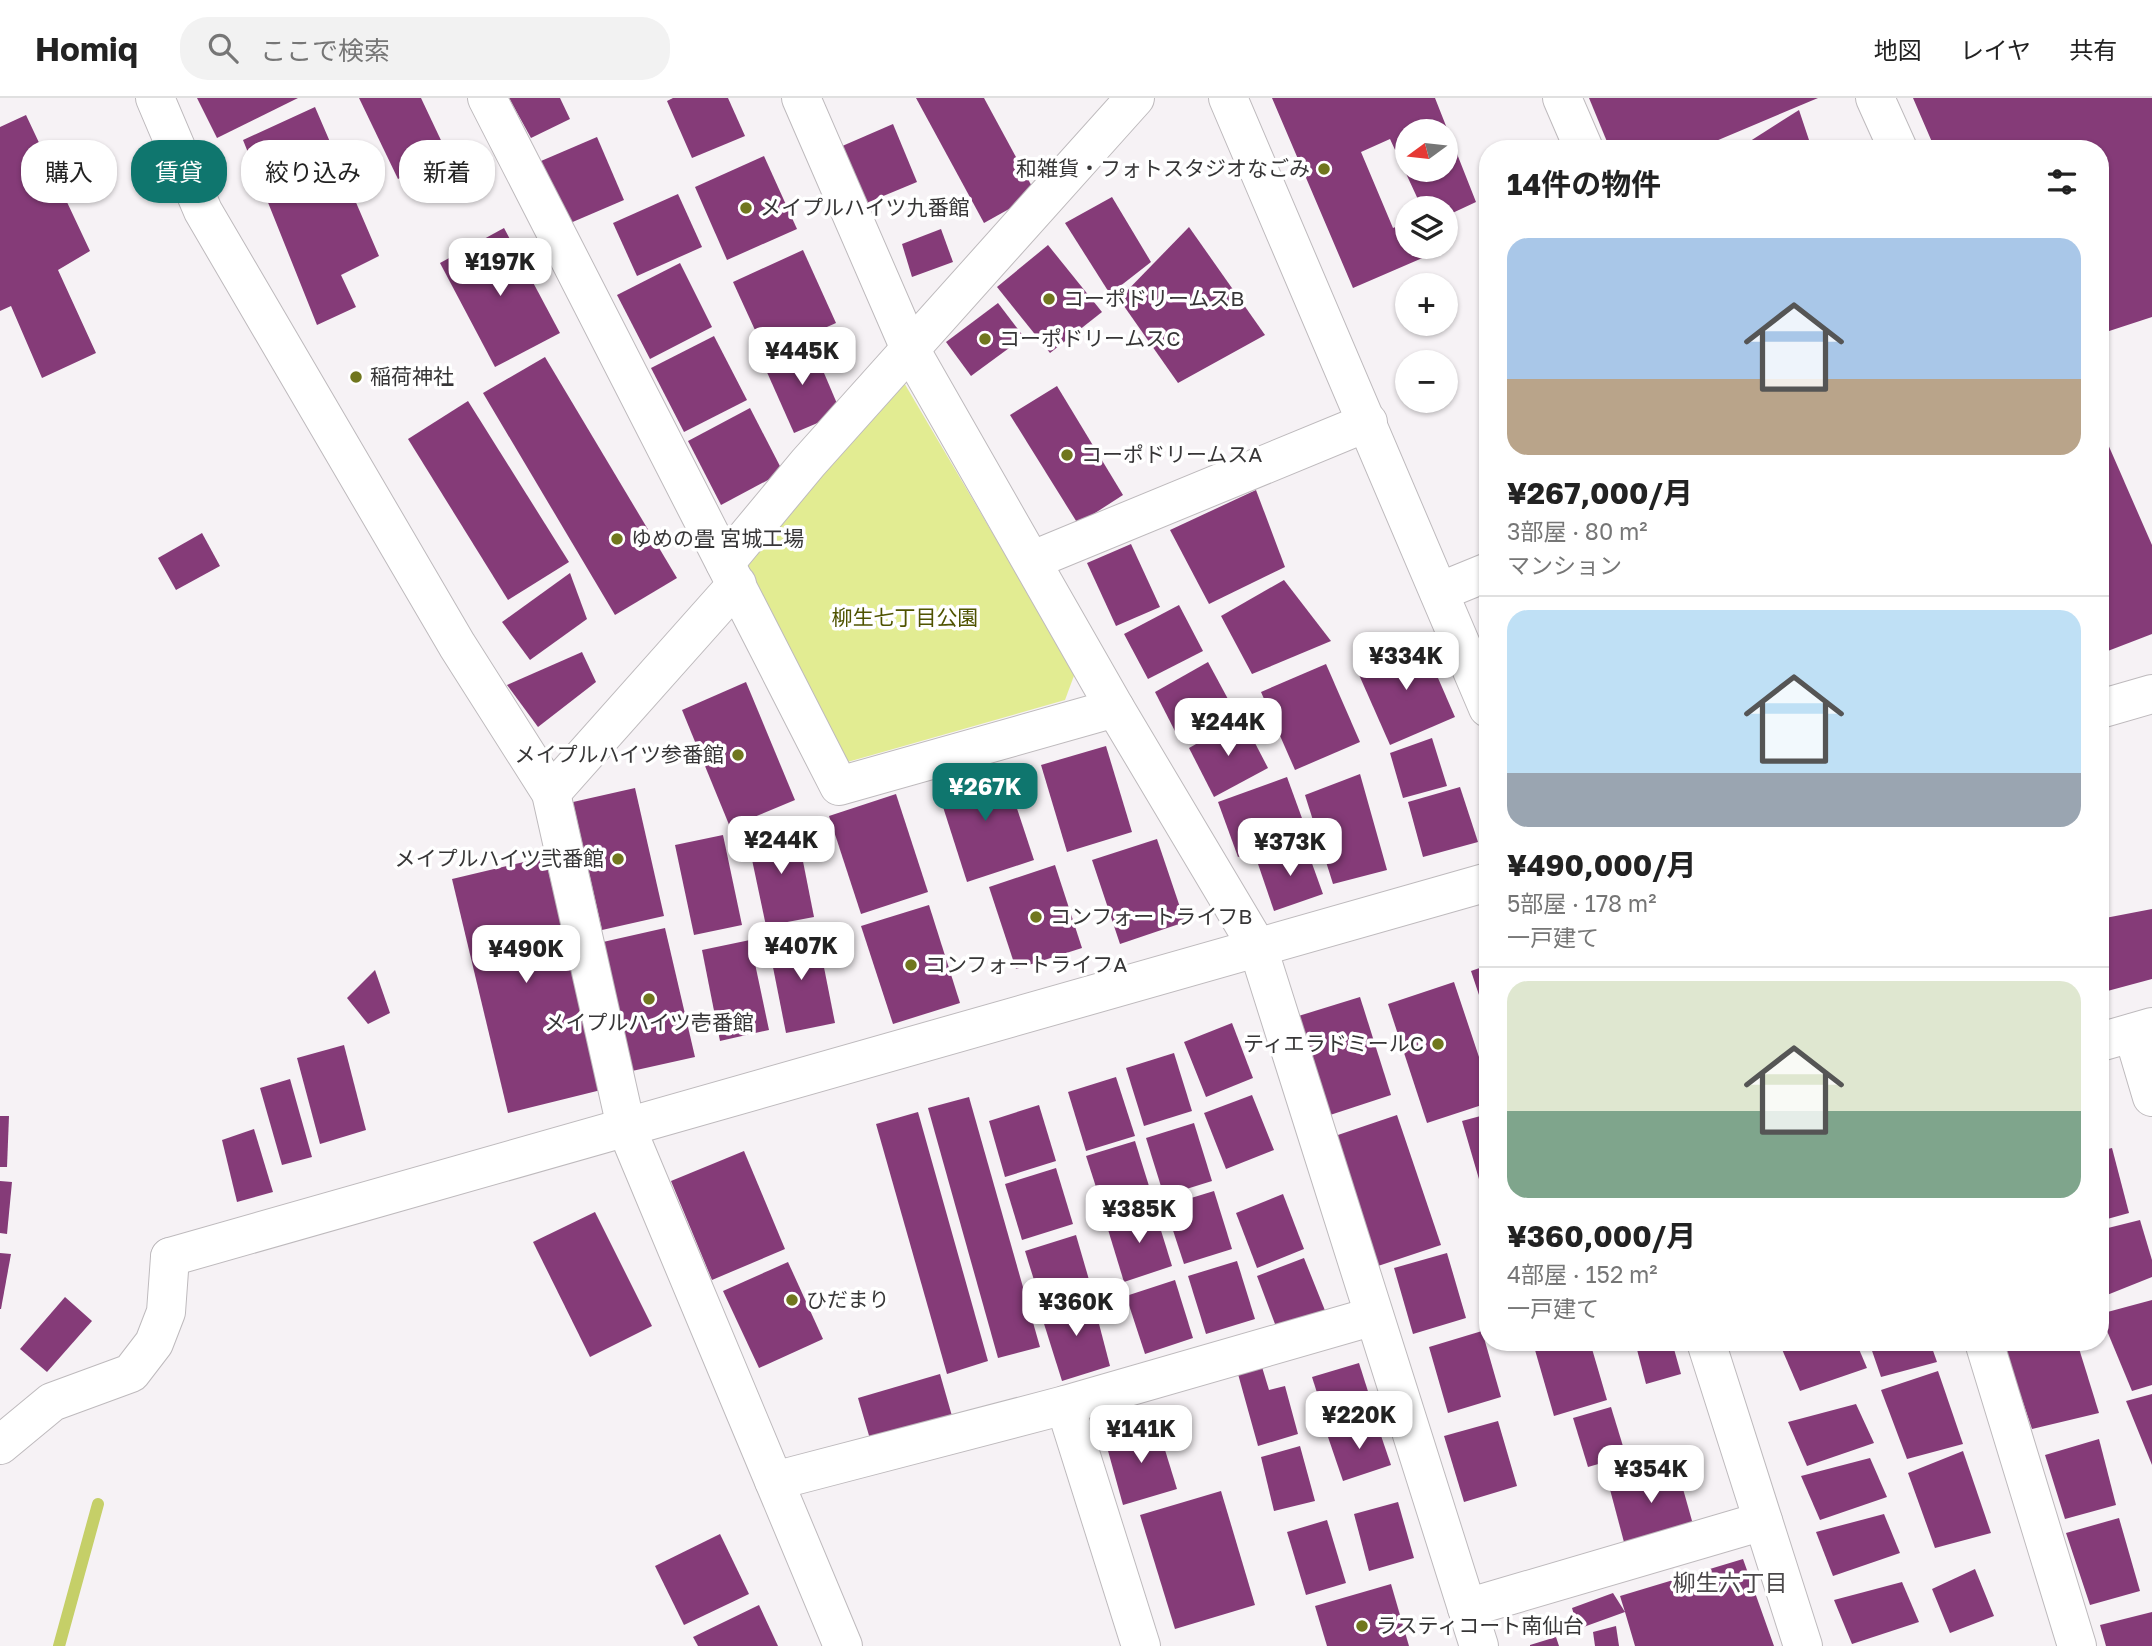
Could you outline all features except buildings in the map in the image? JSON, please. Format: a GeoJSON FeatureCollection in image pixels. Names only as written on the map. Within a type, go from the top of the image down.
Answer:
{"type":"FeatureCollection","features":[{"type":"Feature","properties":{"kind":"street"},"geometry":{"type":"LineString","coordinates":[[155,98],[203,211],[457,645],[551,793],[626,1127],[843,1646]]}},
{"type":"Feature","properties":{"kind":"street"},"geometry":{"type":"LineString","coordinates":[[487,98],[839,786],[1115,708]]}},
{"type":"Feature","properties":{"kind":"street"},"geometry":{"type":"LineString","coordinates":[[801,98],[910,349],[1115,708],[1258,948],[1479,1646]]}},
{"type":"Feature","properties":{"kind":"street"},"geometry":{"type":"LineString","coordinates":[[551,793],[910,349],[1135,98]]}},
{"type":"Feature","properties":{"kind":"street"},"geometry":{"type":"LineString","coordinates":[[1228,98],[1479,687]]}},
{"type":"Feature","properties":{"kind":"street"},"geometry":{"type":"LineString","coordinates":[[1562,98],[1580,140]]}},
{"type":"Feature","properties":{"kind":"street"},"geometry":{"type":"LineString","coordinates":[[1875,98],[1894,140]]}},
{"type":"Feature","properties":{"kind":"street"},"geometry":{"type":"LineString","coordinates":[[1033,561],[1368,422]]}},
{"type":"Feature","properties":{"kind":"street"},"geometry":{"type":"LineString","coordinates":[[1439,592],[1479,576]]}},
{"type":"Feature","properties":{"kind":"street"},"geometry":{"type":"LineString","coordinates":[[2109,706],[2152,694]]}},
{"type":"Feature","properties":{"kind":"street"},"geometry":{"type":"LineString","coordinates":[[0,1444],[52,1402],[131,1373],[155,1343],[166,1312],[170,1257],[1479,885]]}},
{"type":"Feature","properties":{"kind":"street"},"geometry":{"type":"LineString","coordinates":[[2128,1034],[2152,1097]]}},
{"type":"Feature","properties":{"kind":"street"},"geometry":{"type":"LineString","coordinates":[[774,1481],[1065,1405],[1374,1316]]}},
{"type":"Feature","properties":{"kind":"street"},"geometry":{"type":"LineString","coordinates":[[1709,1351],[1803,1646]]}},
{"type":"Feature","properties":{"kind":"street"},"geometry":{"type":"LineString","coordinates":[[1987,1351],[2077,1646]]}},
{"type":"Feature","properties":{"kind":"street"},"geometry":{"type":"LineString","coordinates":[[1065,1405],[1141,1646]]}},
{"type":"Feature","properties":{"kind":"street"},"geometry":{"type":"LineString","coordinates":[[1467,1608],[1763,1521]]}},
{"type":"Feature","properties":{"kind":"green space","name":"柳生七丁目公園"},"geometry":{"type":"Polygon","coordinates":[[[903,381],[1075,673],[1065,700],[844,763],[745,560],[903,381]]]}},
{"type":"Feature","properties":{"kind":"waterway"},"geometry":{"type":"LineString","coordinates":[[59,1646],[98,1504]]}},
{"type":"Feature","properties":{"kind":"place","name":"和雑貨・フォトスタジオなごみ"},"geometry":{"type":"Point","coordinates":[1324,169]}},
{"type":"Feature","properties":{"kind":"place","name":"メイプルハイツ九番館"},"geometry":{"type":"Point","coordinates":[746,208]}},
{"type":"Feature","properties":{"kind":"place","name":"コーポドリームスB"},"geometry":{"type":"Point","coordinates":[1049,299]}},
{"type":"Feature","properties":{"kind":"place","name":"コーポドリームスC"},"geometry":{"type":"Point","coordinates":[985,339]}},
{"type":"Feature","properties":{"kind":"place","name":"稲荷神社"},"geometry":{"type":"Point","coordinates":[356,377]}},
{"type":"Feature","properties":{"kind":"place","name":"コーポドリームスA"},"geometry":{"type":"Point","coordinates":[1067,455]}},
{"type":"Feature","properties":{"kind":"place","name":"ゆめの畳 宮城工場"},"geometry":{"type":"Point","coordinates":[617,539]}},
{"type":"Feature","properties":{"kind":"place","name":"メイプルハイツ参番館"},"geometry":{"type":"Point","coordinates":[738,755]}},
{"type":"Feature","properties":{"kind":"place","name":"メイプルハイツ弐番館"},"geometry":{"type":"Point","coordinates":[618,859]}},
{"type":"Feature","properties":{"kind":"place","name":"コンフォートライフB"},"geometry":{"type":"Point","coordinates":[1036,917]}},
{"type":"Feature","properties":{"kind":"place","name":"コンフォートライフA"},"geometry":{"type":"Point","coordinates":[911,965]}},
{"type":"Feature","properties":{"kind":"place","name":"メイプルハイツ壱番館"},"geometry":{"type":"Point","coordinates":[649,999]}},
{"type":"Feature","properties":{"kind":"place","name":"ティエラドミールC"},"geometry":{"type":"Point","coordinates":[1438,1044]}},
{"type":"Feature","properties":{"kind":"place","name":"ひだまり"},"geometry":{"type":"Point","coordinates":[792,1300]}},
{"type":"Feature","properties":{"kind":"place","name":"ラスティコート南仙台"},"geometry":{"type":"Point","coordinates":[1362,1626]}},
{"type":"Feature","properties":{"kind":"district","name":"柳生六丁目"},"geometry":{"type":"Point","coordinates":[1730,1583]}}]}
